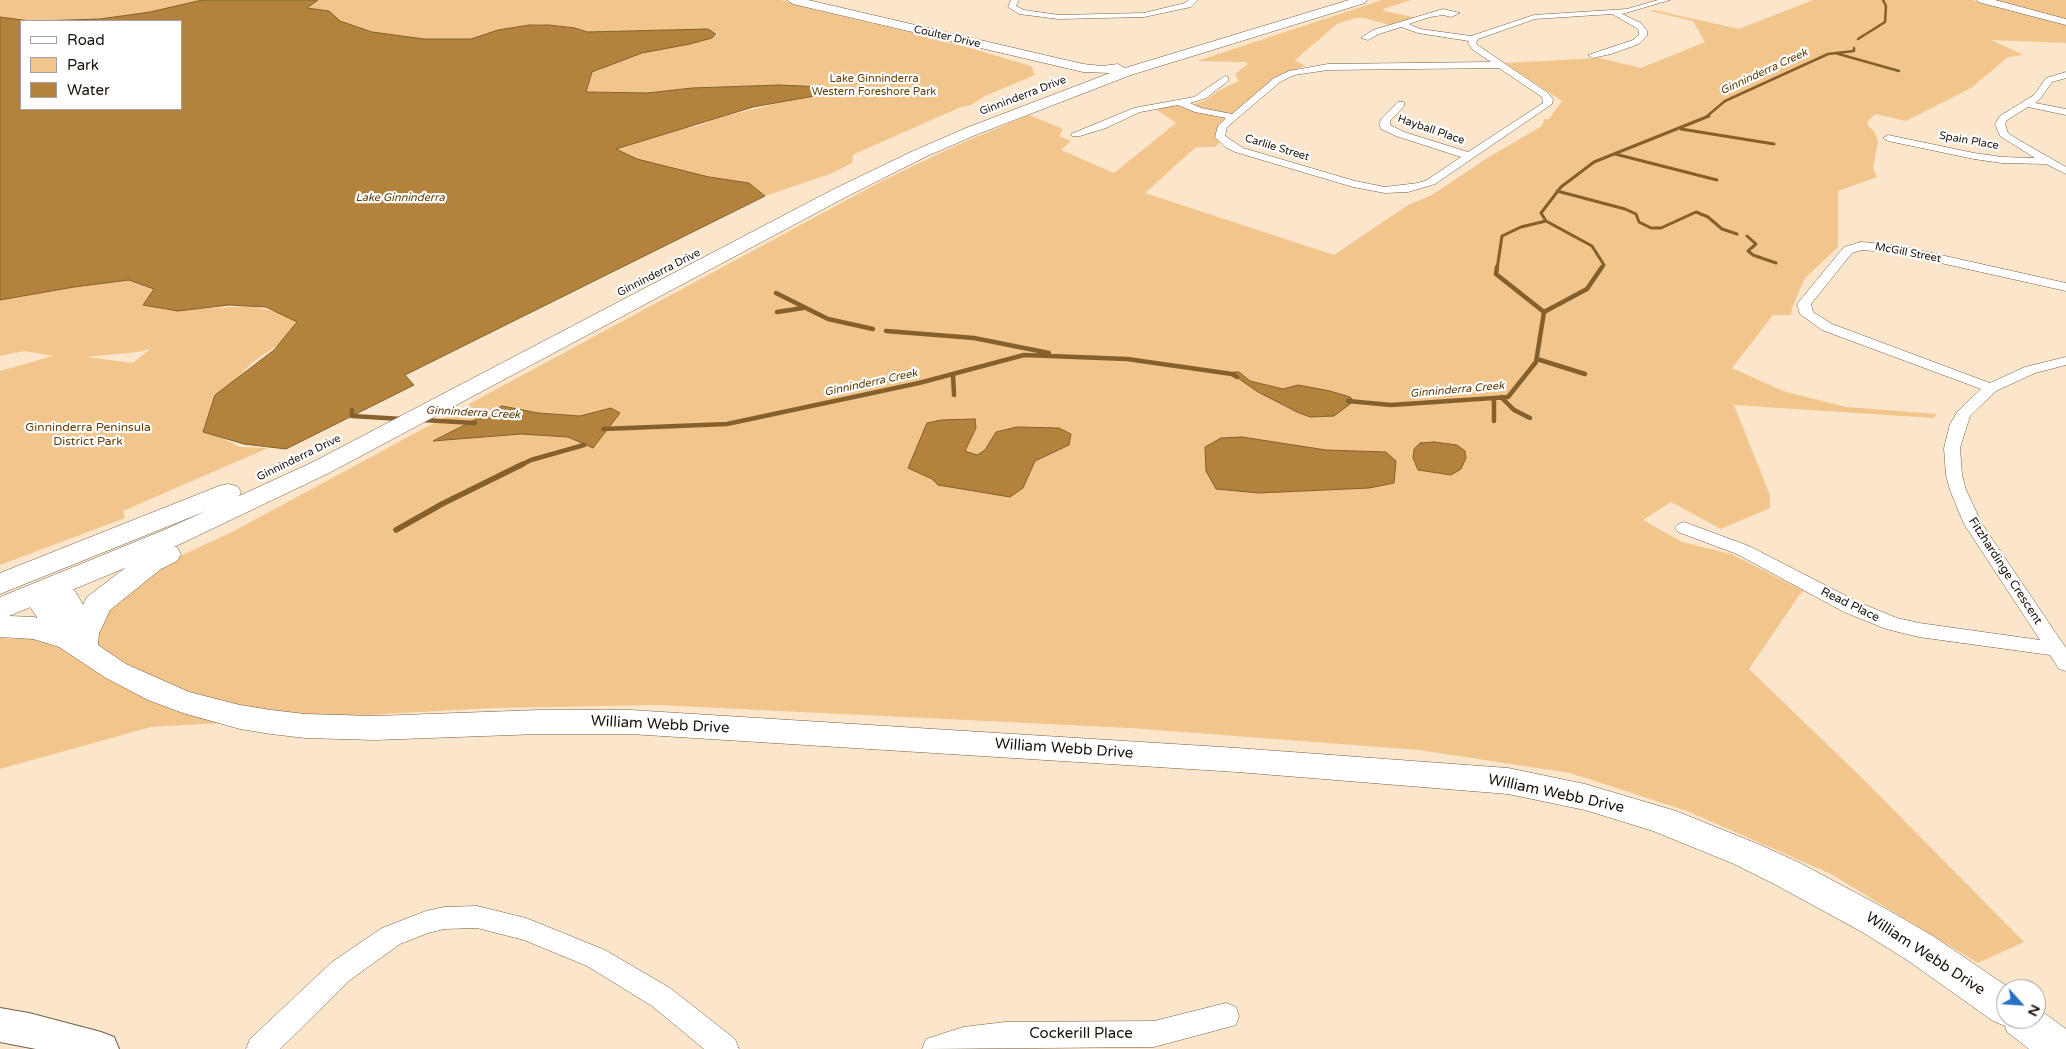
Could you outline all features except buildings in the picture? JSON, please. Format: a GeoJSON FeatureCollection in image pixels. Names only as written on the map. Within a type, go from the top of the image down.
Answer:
{"type":"FeatureCollection","features":[{"type":"Feature","properties":{"kind":"main road","name":"Coulter Drive"},"geometry":{"type":"LineString","coordinates":[[793,0],[1099,70],[1122,67],[1202,46],[1221,43]]}},
{"type":"Feature","properties":{"kind":"main road","name":"Coulter Drive"},"geometry":{"type":"LineString","coordinates":[[830,0],[1070,58],[1099,70]]}},
{"type":"Feature","properties":{"kind":"main road","name":"Ginninderra Drive"},"geometry":{"type":"LineString","coordinates":[[1049,60],[1059,66],[1064,72],[1062,79],[1099,70],[1120,61],[1333,0]]}},
{"type":"Feature","properties":{"kind":"main road","name":"Ginninderra Drive"},"geometry":{"type":"LineString","coordinates":[[972,131],[1126,72],[1362,0]]}},
{"type":"Feature","properties":{"kind":"main road"},"geometry":{"type":"LineString","coordinates":[[1982,0],[2066,22]]}},
{"type":"Feature","properties":{"kind":"main road"},"geometry":{"type":"LineString","coordinates":[[1070,58],[1120,61]]}},
{"type":"Feature","properties":{"kind":"main road","name":"Ginninderra Drive"},"geometry":{"type":"LineString","coordinates":[[439,395],[840,193],[998,118],[1092,79],[1099,70]]}},
{"type":"Feature","properties":{"kind":"main road","name":"Ginninderra Drive"},"geometry":{"type":"LineString","coordinates":[[0,608],[174,536],[316,463],[439,395],[896,151],[1010,101]]}},
{"type":"Feature","properties":{"kind":"main road","name":"Ginninderra Drive"},"geometry":{"type":"LineString","coordinates":[[0,584],[54,564],[179,510],[207,502],[316,463]]}},
{"type":"Feature","properties":{"kind":"main road"},"geometry":{"type":"LineString","coordinates":[[0,626],[34,628],[82,643],[98,604],[151,562],[221,529],[305,484],[316,463]]}},
{"type":"Feature","properties":{"kind":"main road"},"geometry":{"type":"LineString","coordinates":[[0,592],[38,586],[51,588],[62,577],[112,544],[184,514],[207,502]]}},
{"type":"Feature","properties":{"kind":"main road","name":"William Webb Drive"},"geometry":{"type":"LineString","coordinates":[[51,588],[47,593],[44,607],[82,643],[116,671],[166,695],[211,710],[248,718],[305,726],[375,728],[540,722],[630,722],[1237,760],[1498,779],[1585,797],[1664,821],[1746,854],[1797,878],[1875,921],[1927,953],[1996,1001]]}},
{"type":"Feature","properties":{"kind":"main road"},"geometry":{"type":"LineString","coordinates":[[2034,1029],[2060,1049]]}},
{"type":"Feature","properties":{"kind":"street"},"geometry":{"type":"LineString","coordinates":[[1015,0],[1012,6],[1026,13],[1047,16],[1144,15],[1188,5],[1194,0]]}},
{"type":"Feature","properties":{"kind":"street"},"geometry":{"type":"LineString","coordinates":[[1390,28],[1473,39],[1482,34],[1534,17],[1638,10],[1666,0]]}},
{"type":"Feature","properties":{"kind":"street"},"geometry":{"type":"LineString","coordinates":[[1592,54],[1611,51],[1636,42],[1643,36],[1643,31],[1638,25],[1614,12]]}},
{"type":"Feature","properties":{"kind":"street"},"geometry":{"type":"LineString","coordinates":[[1365,38],[1373,33],[1443,13]]}},
{"type":"Feature","properties":{"kind":"street"},"geometry":{"type":"LineString","coordinates":[[1082,16],[1085,26]]}},
{"type":"Feature","properties":{"kind":"street"},"geometry":{"type":"LineString","coordinates":[[1402,24],[1418,31]]}},
{"type":"Feature","properties":{"kind":"street","name":"Carlile Street"},"geometry":{"type":"LineString","coordinates":[[1473,39],[1472,44],[1476,48],[1545,95],[1548,99],[1547,104],[1421,186],[1393,190],[1368,188],[1246,152],[1229,145],[1220,137],[1220,132],[1234,117],[1277,80],[1305,70],[1346,66],[1500,65]]}},
{"type":"Feature","properties":{"kind":"street"},"geometry":{"type":"LineString","coordinates":[[2066,74],[2049,80],[2037,97],[2003,118],[2000,127],[2004,134],[2013,141],[2066,171]]}},
{"type":"Feature","properties":{"kind":"street"},"geometry":{"type":"LineString","coordinates":[[1076,134],[1102,126],[1137,110],[1202,96],[1225,78]]}},
{"type":"Feature","properties":{"kind":"street"},"geometry":{"type":"LineString","coordinates":[[1180,102],[1192,109],[1234,117]]}},
{"type":"Feature","properties":{"kind":"street","name":"Hayball Place"},"geometry":{"type":"LineString","coordinates":[[1401,104],[1385,120],[1385,127],[1400,134],[1469,156]]}},
{"type":"Feature","properties":{"kind":"street"},"geometry":{"type":"LineString","coordinates":[[2028,104],[2066,112]]}},
{"type":"Feature","properties":{"kind":"street","name":"Spain Place"},"geometry":{"type":"LineString","coordinates":[[1888,138],[2002,160],[2047,160]]}},
{"type":"Feature","properties":{"kind":"street","name":"McGill Street"},"geometry":{"type":"LineString","coordinates":[[1991,388],[1820,324],[1807,314],[1804,304],[1848,250],[1861,246],[1896,249],[2066,287]]}},
{"type":"Feature","properties":{"kind":"street","name":"Fitzhardinge Crescent"},"geometry":{"type":"LineString","coordinates":[[2061,656],[1973,524],[1958,490],[1954,475],[1952,448],[1958,424],[1971,404],[1991,388],[2030,370],[2066,361]]}},
{"type":"Feature","properties":{"kind":"street","name":"Read Place"},"geometry":{"type":"LineString","coordinates":[[1684,528],[1743,550],[1851,607],[1893,624],[2061,656]]}},
{"type":"Feature","properties":{"kind":"street"},"geometry":{"type":"LineString","coordinates":[[260,1049],[341,971],[391,936],[426,922],[444,918],[477,917],[526,929],[596,958],[661,997],[725,1049]]}},
{"type":"Feature","properties":{"kind":"street","name":"Cockerill Place"},"geometry":{"type":"LineString","coordinates":[[936,1049],[963,1040],[1005,1035],[1154,1034],[1226,1016]]}},
{"type":"Feature","properties":{"kind":"street"},"geometry":{"type":"LineString","coordinates":[[0,1025],[29,1030],[101,1049]]}},
{"type":"Feature","properties":{"kind":"green space"},"geometry":{"type":"Polygon","coordinates":[[[0,0],[204,0],[150,12],[100,19],[22,20],[0,17],[0,0]]]}},
{"type":"Feature","properties":{"kind":"green space","name":"Lake Ginninderra Western Foreshore Park"},"geometry":{"type":"Polygon","coordinates":[[[318,0],[782,0],[807,8],[939,39],[1031,66],[1035,75],[985,96],[971,105],[961,107],[859,152],[853,155],[852,163],[830,174],[765,196],[753,186],[698,177],[637,159],[615,149],[631,145],[652,135],[697,126],[722,117],[815,94],[779,85],[693,88],[647,93],[586,93],[592,72],[601,70],[601,67],[628,55],[710,39],[717,35],[716,32],[697,30],[587,33],[563,26],[538,24],[513,27],[484,40],[427,40],[372,32],[308,10],[305,6],[318,0]]]}},
{"type":"Feature","properties":{"kind":"green space"},"geometry":{"type":"Polygon","coordinates":[[[1382,0],[1411,0],[1383,9],[1416,18],[1393,26],[1364,18],[1356,18],[1337,24],[1295,60],[1305,66],[1286,73],[1220,131],[1220,142],[1215,147],[1196,147],[1145,193],[1334,255],[1408,205],[1432,195],[1489,157],[1542,126],[1544,119],[1549,119],[1562,101],[1505,63],[1599,58],[1641,68],[1705,42],[1693,21],[1650,11],[1654,10],[1739,29],[1813,0],[1972,0],[2066,25],[2066,43],[1991,40],[2024,55],[2008,57],[1971,88],[1906,121],[1875,114],[1867,122],[1874,131],[1878,142],[1873,168],[1877,177],[1838,191],[1838,247],[1805,278],[1792,308],[1791,315],[1773,315],[1732,368],[1783,391],[1846,407],[1937,414],[1933,418],[1734,405],[1770,495],[1770,508],[1721,529],[1671,502],[1643,520],[1682,542],[1731,554],[1804,591],[1800,594],[1749,669],[1861,777],[2024,942],[1978,963],[1831,874],[1687,811],[1570,773],[1419,750],[1130,728],[658,705],[492,708],[151,727],[0,769],[0,638],[19,639],[117,595],[146,572],[234,531],[882,181],[955,146],[1029,115],[1063,129],[1059,136],[1071,141],[1061,150],[1114,173],[1176,123],[1154,108],[1173,105],[1183,107],[1204,101],[1220,90],[1239,81],[1235,74],[1248,64],[1245,62],[1197,61],[1382,0]]]}},
{"type":"Feature","properties":{"kind":"green space"},"geometry":{"type":"Polygon","coordinates":[[[1990,0],[2066,0],[2066,20],[1990,0]]]}},
{"type":"Feature","properties":{"kind":"green space","name":"Ginninderra Peninsula District Park"},"geometry":{"type":"Polygon","coordinates":[[[129,280],[155,288],[143,305],[175,310],[251,306],[287,314],[296,321],[289,337],[253,362],[235,380],[216,435],[240,447],[268,448],[123,511],[125,518],[0,565],[0,371],[53,356],[24,351],[0,356],[0,300],[65,289],[68,285],[129,280]],[[150,349],[86,357],[133,363],[150,349]]]}},
{"type":"Feature","properties":{"kind":"water","name":"Lake Ginninderra"},"geometry":{"type":"Polygon","coordinates":[[[202,0],[318,0],[307,8],[329,11],[340,21],[372,32],[424,39],[471,39],[498,30],[529,25],[575,28],[587,32],[708,29],[716,34],[712,38],[642,53],[592,72],[586,92],[647,93],[692,88],[779,85],[824,87],[820,95],[753,107],[616,149],[637,159],[709,177],[749,183],[765,196],[405,375],[414,385],[286,449],[244,444],[203,432],[215,395],[274,350],[297,322],[266,307],[229,305],[178,311],[143,305],[154,289],[129,280],[74,287],[0,300],[0,17],[22,20],[20,20],[20,110],[182,110],[182,20],[69,20],[100,19],[150,12],[202,0]]]}},
{"type":"Feature","properties":{"kind":"water"},"geometry":{"type":"Polygon","coordinates":[[[1239,372],[1250,381],[1283,389],[1298,385],[1330,391],[1350,397],[1354,401],[1334,416],[1310,417],[1258,392],[1232,374],[1239,372]]]}},
{"type":"Feature","properties":{"kind":"water"},"geometry":{"type":"Polygon","coordinates":[[[502,406],[538,413],[580,416],[611,408],[620,413],[593,448],[568,437],[521,434],[433,441],[502,406]]]}},
{"type":"Feature","properties":{"kind":"water"},"geometry":{"type":"Polygon","coordinates":[[[975,419],[976,428],[965,451],[977,455],[985,450],[996,432],[1017,427],[1059,428],[1071,434],[1069,445],[1035,461],[1023,488],[1010,497],[938,485],[932,479],[908,468],[927,423],[941,420],[975,419]]]}},
{"type":"Feature","properties":{"kind":"water"},"geometry":{"type":"Polygon","coordinates":[[[1242,437],[1326,450],[1386,452],[1396,461],[1394,483],[1369,488],[1259,493],[1216,489],[1206,471],[1205,447],[1221,438],[1242,437]]]}},
{"type":"Feature","properties":{"kind":"water"},"geometry":{"type":"Polygon","coordinates":[[[1434,442],[1457,445],[1465,451],[1466,458],[1461,469],[1451,475],[1418,470],[1413,458],[1414,449],[1420,443],[1434,442]]]}},
{"type":"Feature","properties":{"kind":"waterway","name":"Ginninderra Creek"},"geometry":{"type":"LineString","coordinates":[[1858,39],[1885,22],[1886,6],[1883,0]]}},
{"type":"Feature","properties":{"kind":"waterway","name":"Ginninderra Creek"},"geometry":{"type":"LineString","coordinates":[[1835,53],[1854,51],[1854,48]]}},
{"type":"Feature","properties":{"kind":"waterway","name":"Ginninderra Creek"},"geometry":{"type":"LineString","coordinates":[[1706,117],[1725,101],[1828,54],[1835,53]]}},
{"type":"Feature","properties":{"kind":"waterway"},"geometry":{"type":"LineString","coordinates":[[1835,53],[1899,71]]}},
{"type":"Feature","properties":{"kind":"waterway","name":"Ginninderra Creek"},"geometry":{"type":"LineString","coordinates":[[1558,191],[1594,162],[1709,116]]}},
{"type":"Feature","properties":{"kind":"waterway"},"geometry":{"type":"LineString","coordinates":[[1681,129],[1774,144]]}},
{"type":"Feature","properties":{"kind":"waterway"},"geometry":{"type":"LineString","coordinates":[[1615,154],[1717,180]]}},
{"type":"Feature","properties":{"kind":"waterway","name":"Ginninderra Creek"},"geometry":{"type":"LineString","coordinates":[[1546,221],[1541,213],[1558,191]]}},
{"type":"Feature","properties":{"kind":"waterway"},"geometry":{"type":"LineString","coordinates":[[1558,191],[1625,209],[1636,214],[1639,222],[1651,228],[1661,228],[1696,212],[1708,217],[1722,229],[1737,234]]}},
{"type":"Feature","properties":{"kind":"waterway","name":"Ginninderra Creek"},"geometry":{"type":"LineString","coordinates":[[1497,269],[1502,236],[1521,227],[1546,221]]}},
{"type":"Feature","properties":{"kind":"waterway"},"geometry":{"type":"LineString","coordinates":[[1546,221],[1592,246],[1604,265],[1601,269]]}},
{"type":"Feature","properties":{"kind":"waterway"},"geometry":{"type":"LineString","coordinates":[[1747,236],[1756,244],[1748,251],[1753,255],[1776,263]]}},
{"type":"Feature","properties":{"kind":"waterway","name":"Ginninderra Creek"},"geometry":{"type":"LineString","coordinates":[[1497,267],[1496,274],[1544,312]]}},
{"type":"Feature","properties":{"kind":"waterway"},"geometry":{"type":"LineString","coordinates":[[1544,312],[1587,289],[1602,267]]}},
{"type":"Feature","properties":{"kind":"waterway","name":"Ginninderra Creek"},"geometry":{"type":"LineString","coordinates":[[776,293],[828,319],[873,329]]}},
{"type":"Feature","properties":{"kind":"waterway"},"geometry":{"type":"LineString","coordinates":[[777,312],[803,308]]}},
{"type":"Feature","properties":{"kind":"waterway","name":"Ginninderra Creek"},"geometry":{"type":"LineString","coordinates":[[1501,397],[1508,397],[1536,362],[1544,312]]}},
{"type":"Feature","properties":{"kind":"waterway","name":"Ginninderra Creek"},"geometry":{"type":"LineString","coordinates":[[886,331],[974,338],[1049,353]]}},
{"type":"Feature","properties":{"kind":"waterway","name":"Ginninderra Creek"},"geometry":{"type":"LineString","coordinates":[[603,429],[727,424],[919,383],[1024,355],[1127,359],[1232,374],[1237,377]]}},
{"type":"Feature","properties":{"kind":"waterway"},"geometry":{"type":"LineString","coordinates":[[1537,359],[1585,374]]}},
{"type":"Feature","properties":{"kind":"waterway"},"geometry":{"type":"LineString","coordinates":[[953,374],[954,395]]}},
{"type":"Feature","properties":{"kind":"waterway","name":"Ginninderra Creek"},"geometry":{"type":"LineString","coordinates":[[1348,401],[1391,405],[1501,397]]}},
{"type":"Feature","properties":{"kind":"waterway"},"geometry":{"type":"LineString","coordinates":[[1501,397],[1514,410],[1530,418]]}},
{"type":"Feature","properties":{"kind":"waterway"},"geometry":{"type":"LineString","coordinates":[[1494,398],[1494,421]]}},
{"type":"Feature","properties":{"kind":"waterway","name":"Ginninderra Creek"},"geometry":{"type":"LineString","coordinates":[[352,410],[352,416],[402,419]]}},
{"type":"Feature","properties":{"kind":"waterway","name":"Ginninderra Creek"},"geometry":{"type":"LineString","coordinates":[[423,420],[475,423]]}},
{"type":"Feature","properties":{"kind":"waterway"},"geometry":{"type":"LineString","coordinates":[[523,464],[584,445]]}},
{"type":"Feature","properties":{"kind":"waterway"},"geometry":{"type":"LineString","coordinates":[[396,530],[442,504],[523,464]]}}]}
